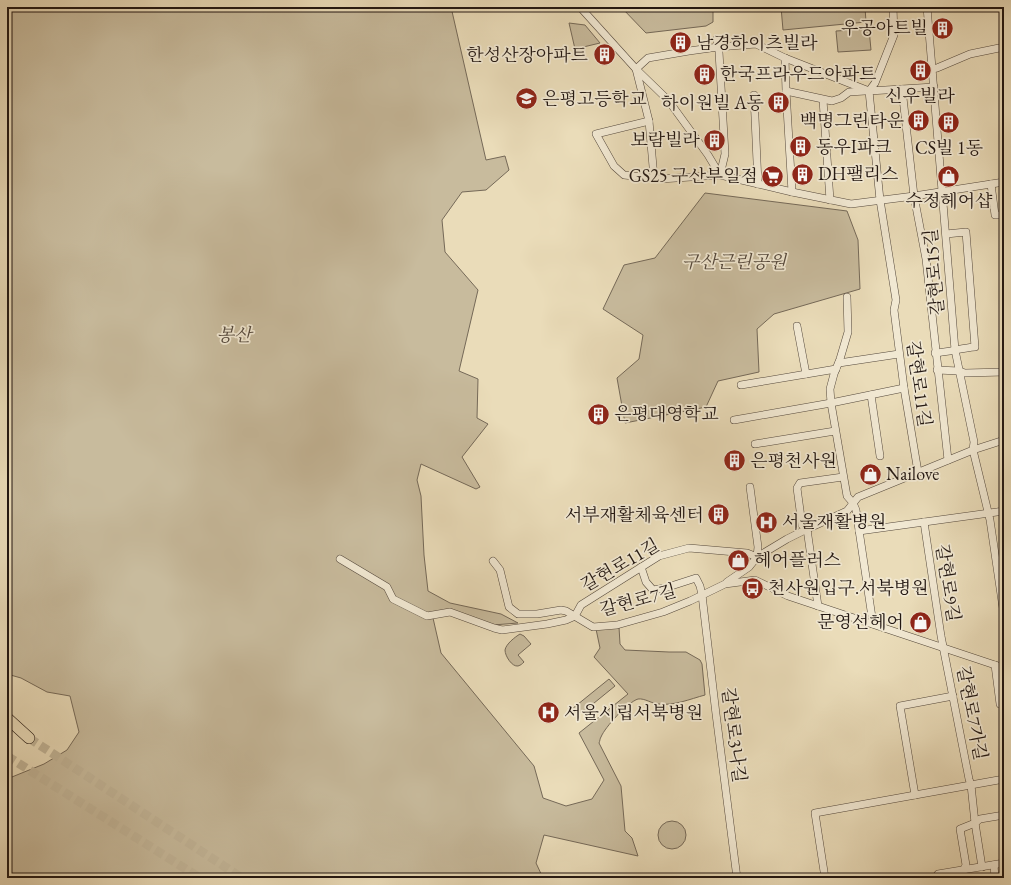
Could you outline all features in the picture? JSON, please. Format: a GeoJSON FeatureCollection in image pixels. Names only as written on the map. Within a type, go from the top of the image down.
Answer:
{"type":"FeatureCollection","features":[{"type":"Feature","properties":{"kind":"main road"},"geometry":{"type":"LineString","coordinates":[[7,718],[29,738]]}},
{"type":"Feature","properties":{"kind":"street"},"geometry":{"type":"LineString","coordinates":[[580,7],[636,69],[668,100],[720,175]]}},
{"type":"Feature","properties":{"kind":"street"},"geometry":{"type":"LineString","coordinates":[[880,200],[870,91],[875,84],[894,35],[893,7]]}},
{"type":"Feature","properties":{"kind":"street","name":"갈현로15길"},"geometry":{"type":"LineString","coordinates":[[927,7],[955,350],[974,442],[973,450]]}},
{"type":"Feature","properties":{"kind":"street"},"geometry":{"type":"LineString","coordinates":[[717,39],[725,154],[720,175]]}},
{"type":"Feature","properties":{"kind":"street"},"geometry":{"type":"LineString","coordinates":[[636,69],[648,58],[718,47],[756,44],[786,58],[870,91]]}},
{"type":"Feature","properties":{"kind":"street"},"geometry":{"type":"LineString","coordinates":[[932,69],[970,54],[1004,47]]}},
{"type":"Feature","properties":{"kind":"street"},"geometry":{"type":"LineString","coordinates":[[786,58],[786,91],[792,192]]}},
{"type":"Feature","properties":{"kind":"street"},"geometry":{"type":"LineString","coordinates":[[636,69],[648,121],[654,178]]}},
{"type":"Feature","properties":{"kind":"street"},"geometry":{"type":"LineString","coordinates":[[786,91],[832,101],[841,98],[849,92],[934,87]]}},
{"type":"Feature","properties":{"kind":"street","name":"갈현로15길"},"geometry":{"type":"LineString","coordinates":[[902,89],[914,196],[926,259],[931,311]]}},
{"type":"Feature","properties":{"kind":"street"},"geometry":{"type":"LineString","coordinates":[[754,95],[758,184]]}},
{"type":"Feature","properties":{"kind":"street"},"geometry":{"type":"LineString","coordinates":[[823,100],[830,200]]}},
{"type":"Feature","properties":{"kind":"street"},"geometry":{"type":"LineString","coordinates":[[648,121],[596,134],[614,166],[624,175],[661,179],[720,175],[851,204],[1004,182]]}},
{"type":"Feature","properties":{"kind":"street"},"geometry":{"type":"LineString","coordinates":[[991,184],[995,215],[1004,215]]}},
{"type":"Feature","properties":{"kind":"street","name":"갈현로11길"},"geometry":{"type":"LineString","coordinates":[[880,200],[896,300],[894,310],[899,354],[918,472]]}},
{"type":"Feature","properties":{"kind":"street","name":"갈현로15길"},"geometry":{"type":"LineString","coordinates":[[946,234],[966,232],[976,347],[955,350]]}},
{"type":"Feature","properties":{"kind":"street"},"geometry":{"type":"LineString","coordinates":[[847,297],[848,332],[830,389],[831,403],[847,496],[853,503],[856,510],[873,624]]}},
{"type":"Feature","properties":{"kind":"street","name":"갈현로11길"},"geometry":{"type":"LineString","coordinates":[[931,311],[948,460]]}},
{"type":"Feature","properties":{"kind":"street"},"geometry":{"type":"LineString","coordinates":[[797,326],[806,374]]}},
{"type":"Feature","properties":{"kind":"street"},"geometry":{"type":"LineString","coordinates":[[935,353],[950,352],[955,350]]}},
{"type":"Feature","properties":{"kind":"street"},"geometry":{"type":"LineString","coordinates":[[741,385],[806,374],[837,366],[899,354]]}},
{"type":"Feature","properties":{"kind":"street"},"geometry":{"type":"LineString","coordinates":[[937,370],[959,371],[965,373],[1004,372]]}},
{"type":"Feature","properties":{"kind":"street"},"geometry":{"type":"LineString","coordinates":[[734,420],[831,403],[904,388]]}},
{"type":"Feature","properties":{"kind":"street"},"geometry":{"type":"LineString","coordinates":[[871,395],[880,456]]}},
{"type":"Feature","properties":{"kind":"street"},"geometry":{"type":"LineString","coordinates":[[754,444],[835,431]]}},
{"type":"Feature","properties":{"kind":"street"},"geometry":{"type":"LineString","coordinates":[[725,584],[749,567],[757,557],[807,529],[847,511],[858,497],[973,450],[1004,440]]}},
{"type":"Feature","properties":{"kind":"street"},"geometry":{"type":"LineString","coordinates":[[973,450],[988,513],[1004,615]]}},
{"type":"Feature","properties":{"kind":"street"},"geometry":{"type":"LineString","coordinates":[[818,606],[807,529],[802,525],[797,488],[800,483],[843,478]]}},
{"type":"Feature","properties":{"kind":"street"},"geometry":{"type":"LineString","coordinates":[[750,487],[758,547],[757,557]]}},
{"type":"Feature","properties":{"kind":"street","name":"갈현로9길"},"geometry":{"type":"LineString","coordinates":[[859,531],[1004,511]]}},
{"type":"Feature","properties":{"kind":"street","name":"갈현로9길"},"geometry":{"type":"LineString","coordinates":[[924,522],[944,648]]}},
{"type":"Feature","properties":{"kind":"street","name":"갈현로11길"},"geometry":{"type":"LineString","coordinates":[[575,616],[581,606],[659,556],[689,548],[747,553],[757,557]]}},
{"type":"Feature","properties":{"kind":"street","name":"갈현로7길"},"geometry":{"type":"LineString","coordinates":[[340,559],[387,587],[393,599],[427,616],[450,612],[502,630],[547,624],[566,620],[575,616],[593,627],[617,625],[663,612],[725,584],[755,580],[788,596],[1004,668]]}},
{"type":"Feature","properties":{"kind":"street"},"geometry":{"type":"LineString","coordinates":[[493,561],[500,570],[509,607],[518,614],[537,614],[561,610],[575,616]]}},
{"type":"Feature","properties":{"kind":"street"},"geometry":{"type":"LineString","coordinates":[[641,567],[646,582],[653,590],[665,588],[696,578],[702,595]]}},
{"type":"Feature","properties":{"kind":"street","name":"갈현로3나길"},"geometry":{"type":"LineString","coordinates":[[702,595],[737,878]]}},
{"type":"Feature","properties":{"kind":"street","name":"갈현로7가길"},"geometry":{"type":"LineString","coordinates":[[944,648],[971,785]]}},
{"type":"Feature","properties":{"kind":"street"},"geometry":{"type":"LineString","coordinates":[[995,665],[1000,704],[1004,703]]}},
{"type":"Feature","properties":{"kind":"street"},"geometry":{"type":"LineString","coordinates":[[915,795],[900,706],[953,696]]}},
{"type":"Feature","properties":{"kind":"street","name":"갈현로7가길"},"geometry":{"type":"LineString","coordinates":[[825,878],[814,813],[1004,779]]}},
{"type":"Feature","properties":{"kind":"street"},"geometry":{"type":"LineString","coordinates":[[971,785],[982,867]]}},
{"type":"Feature","properties":{"kind":"street"},"geometry":{"type":"LineString","coordinates":[[962,878],[966,865],[960,829],[975,823],[980,819],[1004,815]]}},
{"type":"Feature","properties":{"kind":"street"},"geometry":{"type":"LineString","coordinates":[[935,878],[938,874],[1004,863]]}},
{"type":"Feature","properties":{"kind":"street"},"geometry":{"type":"LineString","coordinates":[[994,865],[995,878]]}},
{"type":"Feature","properties":{"kind":"green space","name":"봉산"},"geometry":{"type":"Polygon","coordinates":[[[7,7],[451,7],[486,160],[505,156],[509,170],[486,190],[462,192],[442,220],[445,252],[478,290],[459,371],[478,379],[477,418],[488,424],[462,457],[480,487],[476,489],[421,464],[417,480],[421,496],[424,555],[428,591],[450,603],[501,614],[518,623],[493,625],[449,609],[433,618],[441,653],[534,766],[543,798],[566,806],[592,799],[604,780],[579,733],[628,694],[594,657],[600,648],[596,629],[619,627],[620,644],[625,650],[686,652],[700,660],[702,664],[705,695],[670,704],[656,704],[643,699],[638,699],[617,715],[600,738],[599,743],[621,786],[625,831],[632,838],[638,856],[544,835],[536,863],[543,878],[7,878],[7,779],[44,764],[67,750],[79,732],[70,696],[47,692],[21,678],[7,674],[7,7]]]}},
{"type":"Feature","properties":{"kind":"green space"},"geometry":{"type":"Polygon","coordinates":[[[621,7],[713,7],[713,22],[706,26],[646,33],[621,7]]]}},
{"type":"Feature","properties":{"kind":"green space"},"geometry":{"type":"Polygon","coordinates":[[[781,7],[865,7],[866,22],[783,30],[781,7]]]}},
{"type":"Feature","properties":{"kind":"green space"},"geometry":{"type":"Polygon","coordinates":[[[569,23],[585,25],[600,43],[575,49],[569,23]]]}},
{"type":"Feature","properties":{"kind":"green space"},"geometry":{"type":"Polygon","coordinates":[[[869,29],[871,50],[838,52],[836,31],[869,29]]]}},
{"type":"Feature","properties":{"kind":"green space","name":"구산근린공원"},"geometry":{"type":"Polygon","coordinates":[[[705,193],[847,211],[858,240],[860,289],[774,314],[757,329],[759,372],[718,381],[706,407],[625,423],[617,378],[639,359],[643,335],[603,309],[624,265],[655,258],[705,193]]]}},
{"type":"Feature","properties":{"kind":"green space"},"geometry":{"type":"Polygon","coordinates":[[[520,634],[524,636],[531,644],[518,655],[524,662],[516,666],[509,661],[505,650],[509,643],[520,634]]]}},
{"type":"Feature","properties":{"kind":"green space"},"geometry":{"type":"Polygon","coordinates":[[[609,679],[615,686],[583,712],[574,712],[572,709],[609,679]]]}},
{"type":"Feature","properties":{"kind":"green space"},"geometry":{"type":"Polygon","coordinates":[[[672,821],[682,825],[686,835],[682,845],[672,849],[662,845],[658,835],[662,825],[672,821]]]}},
{"type":"Feature","properties":{"kind":"tunnel"},"geometry":{"type":"LineString","coordinates":[[29,738],[242,878]]}},
{"type":"Feature","properties":{"kind":"tunnel"},"geometry":{"type":"LineString","coordinates":[[7,756],[200,878]]}},
{"type":"Feature","properties":{"kind":"place","name":"우공아트빌"},"geometry":{"type":"Point","coordinates":[943,28]}},
{"type":"Feature","properties":{"kind":"place","name":"남경하이츠빌라"},"geometry":{"type":"Point","coordinates":[680,43]}},
{"type":"Feature","properties":{"kind":"place","name":"한성산장아파트"},"geometry":{"type":"Point","coordinates":[604,55]}},
{"type":"Feature","properties":{"kind":"place","name":"신우빌라"},"geometry":{"type":"Point","coordinates":[920,71]}},
{"type":"Feature","properties":{"kind":"place","name":"한국프라우드아파트"},"geometry":{"type":"Point","coordinates":[704,74]}},
{"type":"Feature","properties":{"kind":"place","name":"은평고등학교"},"geometry":{"type":"Point","coordinates":[526,99]}},
{"type":"Feature","properties":{"kind":"place","name":"하이원빌 A동"},"geometry":{"type":"Point","coordinates":[779,103]}},
{"type":"Feature","properties":{"kind":"place","name":"백명그린타운"},"geometry":{"type":"Point","coordinates":[919,121]}},
{"type":"Feature","properties":{"kind":"place","name":"CS빌 1동"},"geometry":{"type":"Point","coordinates":[949,123]}},
{"type":"Feature","properties":{"kind":"place","name":"보람빌라"},"geometry":{"type":"Point","coordinates":[715,140]}},
{"type":"Feature","properties":{"kind":"place","name":"동우I파크"},"geometry":{"type":"Point","coordinates":[800,147]}},
{"type":"Feature","properties":{"kind":"place","name":"DH팰리스"},"geometry":{"type":"Point","coordinates":[802,174]}},
{"type":"Feature","properties":{"kind":"place","name":"GS25 구산부일점"},"geometry":{"type":"Point","coordinates":[773,176]}},
{"type":"Feature","properties":{"kind":"place","name":"수정헤어샵"},"geometry":{"type":"Point","coordinates":[949,176]}},
{"type":"Feature","properties":{"kind":"place","name":"은평대영학교"},"geometry":{"type":"Point","coordinates":[598,414]}},
{"type":"Feature","properties":{"kind":"place","name":"은평천사원"},"geometry":{"type":"Point","coordinates":[735,461]}},
{"type":"Feature","properties":{"kind":"place","name":"Nailove"},"geometry":{"type":"Point","coordinates":[870,474]}},
{"type":"Feature","properties":{"kind":"place","name":"서부재활체육센터"},"geometry":{"type":"Point","coordinates":[719,515]}},
{"type":"Feature","properties":{"kind":"place","name":"서울재활병원"},"geometry":{"type":"Point","coordinates":[766,522]}},
{"type":"Feature","properties":{"kind":"place","name":"헤어플러스"},"geometry":{"type":"Point","coordinates":[739,560]}},
{"type":"Feature","properties":{"kind":"place","name":"천사원입구.서북병원"},"geometry":{"type":"Point","coordinates":[753,588]}},
{"type":"Feature","properties":{"kind":"place","name":"문영선헤어"},"geometry":{"type":"Point","coordinates":[920,622]}},
{"type":"Feature","properties":{"kind":"place","name":"서울시립서북병원"},"geometry":{"type":"Point","coordinates":[548,713]}}]}
